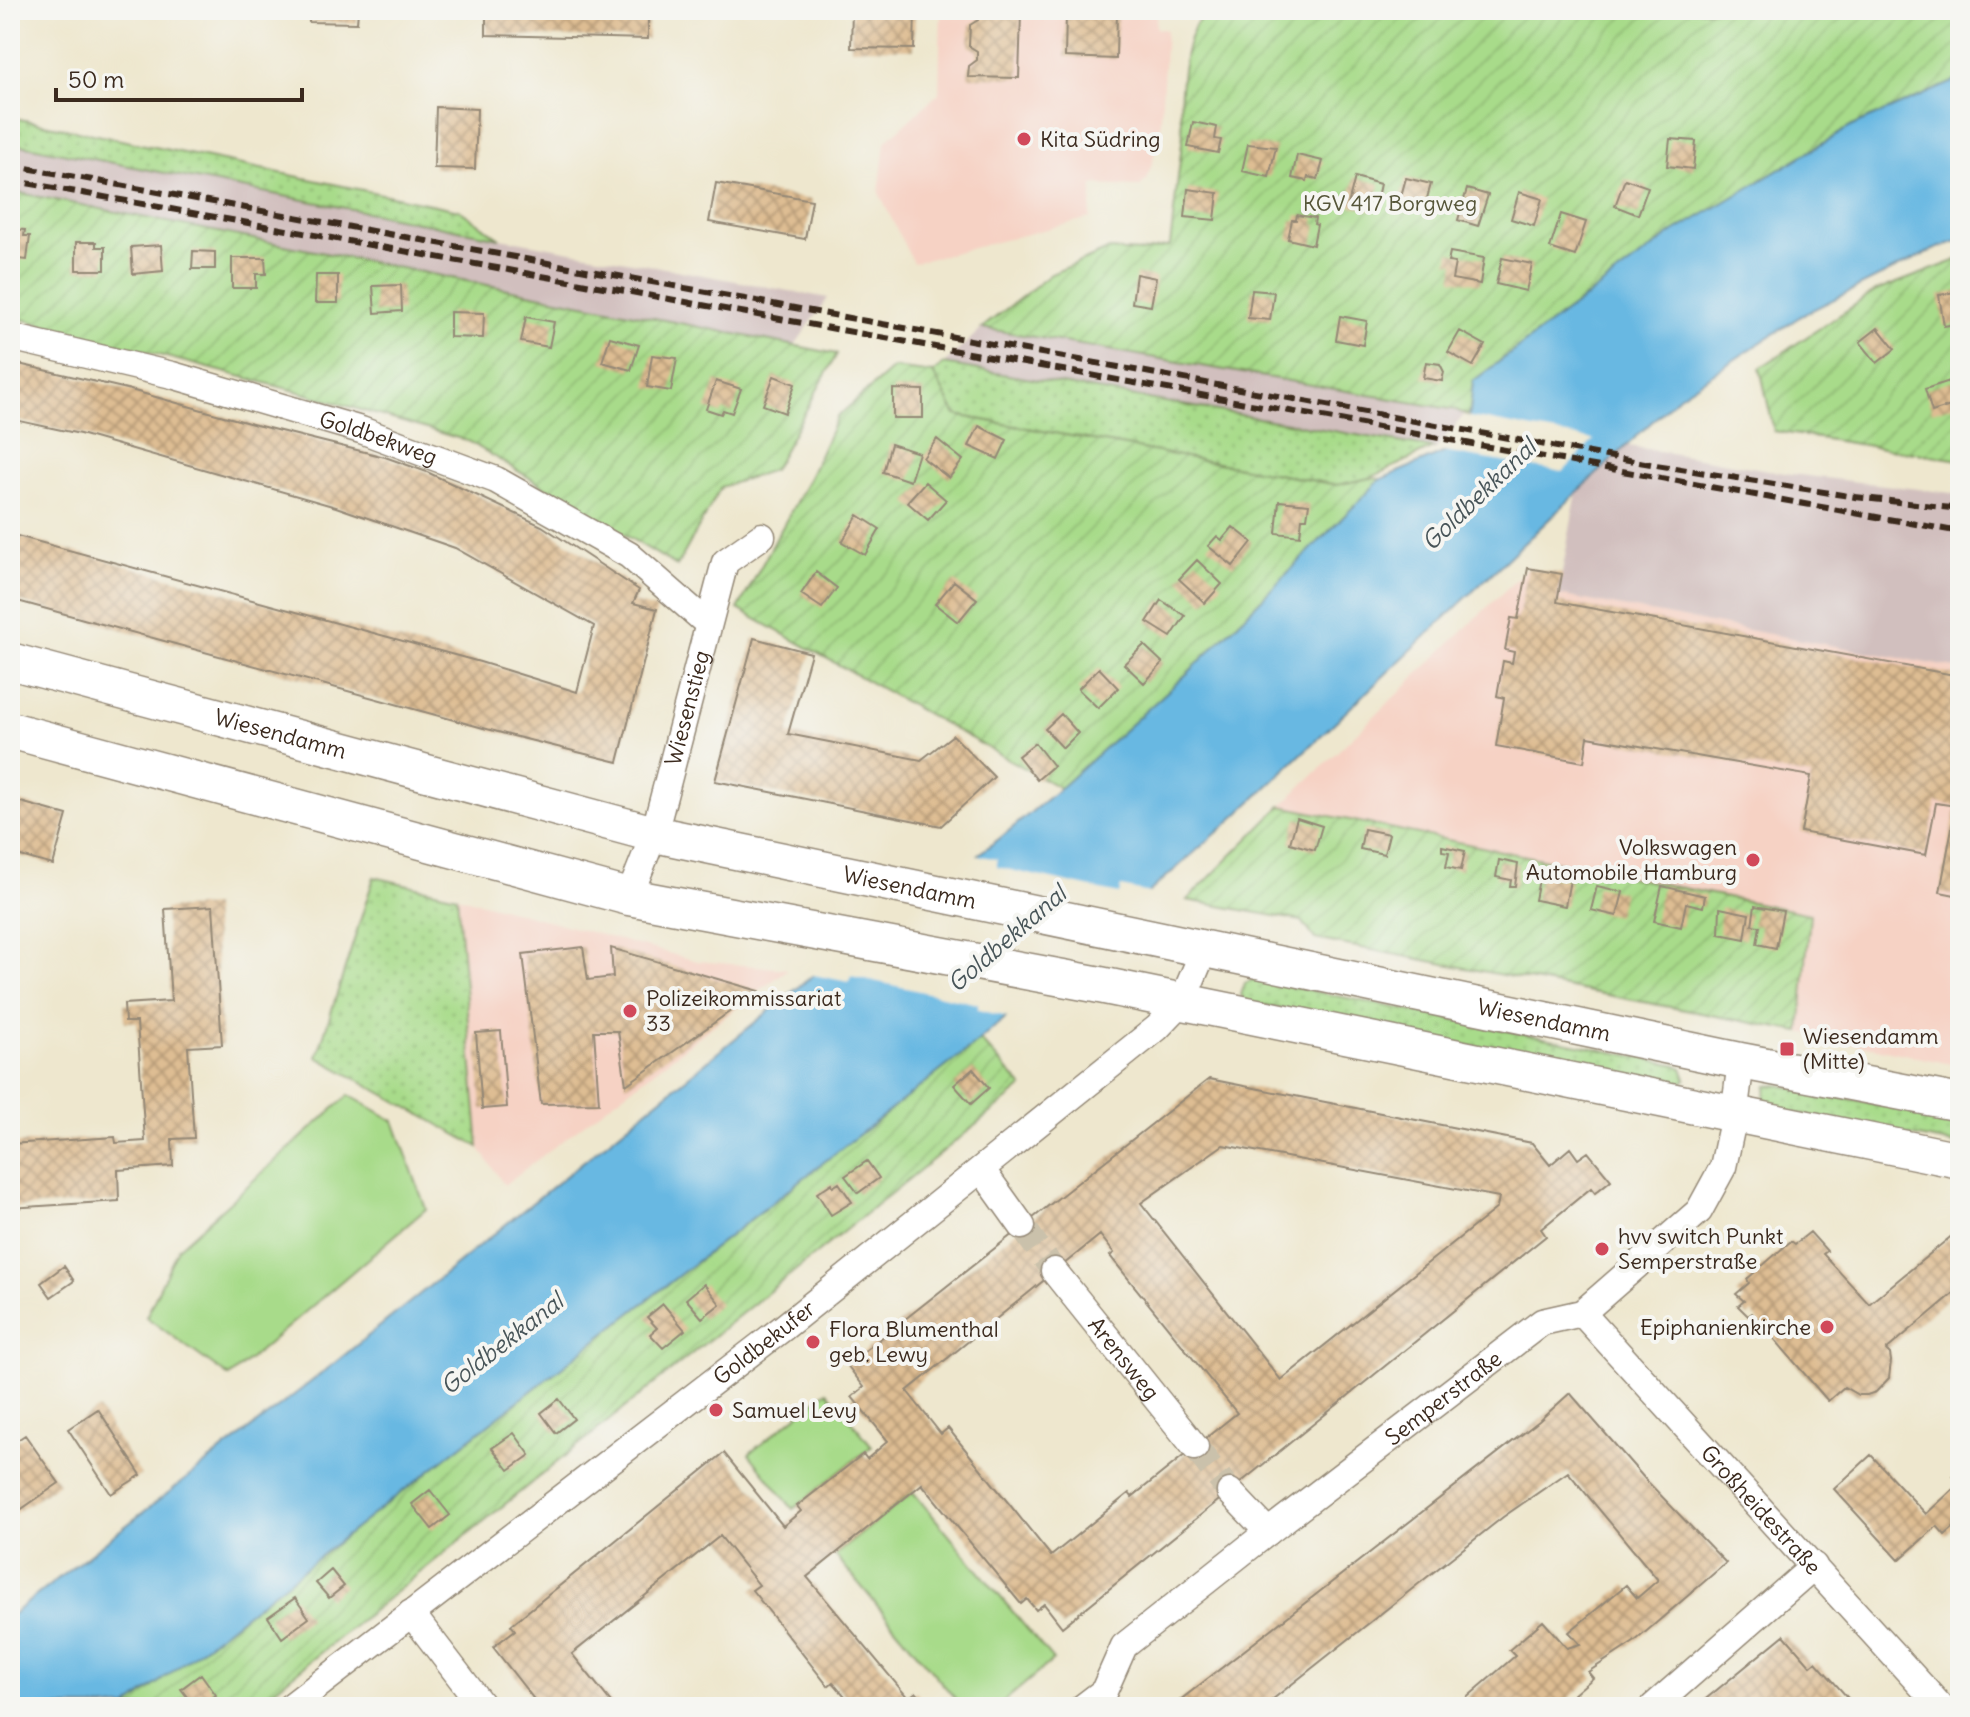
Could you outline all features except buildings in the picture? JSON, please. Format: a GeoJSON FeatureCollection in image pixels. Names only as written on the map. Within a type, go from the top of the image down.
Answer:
{"type":"FeatureCollection","features":[{"type":"Feature","properties":{"kind":"street","name":"Goldbekweg"},"geometry":{"type":"LineString","coordinates":[[10,337],[172,375],[361,430],[496,480],[629,555],[707,623]]}},
{"type":"Feature","properties":{"kind":"street","name":"Wiesenstieg"},"geometry":{"type":"LineString","coordinates":[[629,897],[654,834],[725,562],[762,536]]}},
{"type":"Feature","properties":{"kind":"street","name":"Wiesendamm"},"geometry":{"type":"LineString","coordinates":[[10,661],[654,834],[1741,1061],[1960,1103]]}},
{"type":"Feature","properties":{"kind":"street"},"geometry":{"type":"LineString","coordinates":[[10,730],[629,897],[1074,980],[1960,1160]]}},
{"type":"Feature","properties":{"kind":"street","name":"Goldbekufer"},"geometry":{"type":"LineString","coordinates":[[290,1707],[783,1328],[1157,1028],[1182,1002],[1204,950]]}},
{"type":"Feature","properties":{"kind":"street","name":"Semperstraße"},"geometry":{"type":"LineString","coordinates":[[1083,1707],[1111,1699],[1124,1646],[1542,1322],[1582,1313],[1699,1211],[1723,1167],[1741,1061]]}},
{"type":"Feature","properties":{"kind":"street"},"geometry":{"type":"LineString","coordinates":[[982,1170],[1022,1226]]}},
{"type":"Feature","properties":{"kind":"street","name":"Arensweg"},"geometry":{"type":"LineString","coordinates":[[1054,1271],[1195,1447]]}},
{"type":"Feature","properties":{"kind":"street","name":"Großheidestraße"},"geometry":{"type":"LineString","coordinates":[[1582,1313],[1941,1707]]}},
{"type":"Feature","properties":{"kind":"street"},"geometry":{"type":"LineString","coordinates":[[1230,1492],[1268,1532]]}},
{"type":"Feature","properties":{"kind":"street"},"geometry":{"type":"LineString","coordinates":[[1653,1707],[1814,1566]]}},
{"type":"Feature","properties":{"kind":"street"},"geometry":{"type":"LineString","coordinates":[[411,1613],[483,1707]]}},
{"type":"Feature","properties":{"kind":"shaded area","name":"Kita Südring"},"geometry":{"type":"Polygon","coordinates":[[[941,10],[1157,10],[1156,28],[1166,30],[1160,135],[1147,180],[1139,187],[1093,185],[1090,218],[913,263],[879,193],[885,142],[939,93],[941,10]]]}},
{"type":"Feature","properties":{"kind":"shaded area"},"geometry":{"type":"Polygon","coordinates":[[[10,143],[828,298],[795,345],[10,191],[10,143]]]}},
{"type":"Feature","properties":{"kind":"shaded area"},"geometry":{"type":"Polygon","coordinates":[[[982,328],[1457,410],[1464,415],[1434,451],[1432,448],[944,364],[982,328]]]}},
{"type":"Feature","properties":{"kind":"shaded area"},"geometry":{"type":"Polygon","coordinates":[[[1594,440],[1791,474],[1960,494],[1960,669],[1558,595],[1580,475],[1594,440]]]}},
{"type":"Feature","properties":{"kind":"shaded area","name":"Volkswagen Automobile Hamburg"},"geometry":{"type":"Polygon","coordinates":[[[1528,568],[1562,574],[1559,595],[1960,669],[1960,1066],[1800,1032],[1810,914],[1281,806],[1528,568]]]}},
{"type":"Feature","properties":{"kind":"shaded area"},"geometry":{"type":"Polygon","coordinates":[[[457,896],[697,961],[788,969],[504,1185],[479,1147],[457,896]]]}},
{"type":"Feature","properties":{"kind":"green space","name":"KGV 417 Borgweg"},"geometry":{"type":"Polygon","coordinates":[[[1209,10],[1960,10],[1960,79],[1854,125],[1674,232],[1473,381],[1469,416],[1456,410],[982,328],[1051,274],[1108,250],[1142,252],[1170,246],[1183,134],[1184,63],[1196,24],[1209,10]]]}},
{"type":"Feature","properties":{"kind":"green space"},"geometry":{"type":"Polygon","coordinates":[[[10,117],[459,210],[500,238],[10,143],[10,117]]]}},
{"type":"Feature","properties":{"kind":"green space"},"geometry":{"type":"Polygon","coordinates":[[[10,191],[837,354],[773,470],[721,487],[677,566],[468,441],[296,391],[26,320],[10,319],[10,191]]]}},
{"type":"Feature","properties":{"kind":"green space"},"geometry":{"type":"Polygon","coordinates":[[[1960,259],[1960,460],[1774,431],[1760,368],[1876,291],[1960,259]]]}},
{"type":"Feature","properties":{"kind":"green space"},"geometry":{"type":"Polygon","coordinates":[[[944,364],[1433,448],[1370,478],[1337,485],[956,415],[933,373],[944,364]]]}},
{"type":"Feature","properties":{"kind":"green space"},"geometry":{"type":"Polygon","coordinates":[[[893,368],[933,373],[956,415],[1337,485],[1370,478],[1381,479],[1190,671],[1060,788],[738,609],[809,478],[837,417],[893,368]]]}},
{"type":"Feature","properties":{"kind":"green space"},"geometry":{"type":"Polygon","coordinates":[[[1281,806],[1810,914],[1800,1032],[1315,939],[1302,921],[1187,900],[1281,806]]]}},
{"type":"Feature","properties":{"kind":"green space"},"geometry":{"type":"Polygon","coordinates":[[[374,877],[457,896],[479,1147],[317,1057],[374,877]]]}},
{"type":"Feature","properties":{"kind":"green space"},"geometry":{"type":"Polygon","coordinates":[[[1254,979],[1677,1065],[1682,1068],[1686,1079],[1677,1087],[1246,1002],[1241,995],[1245,983],[1254,979]]]}},
{"type":"Feature","properties":{"kind":"green space"},"geometry":{"type":"Polygon","coordinates":[[[980,1040],[1023,1087],[253,1707],[127,1707],[980,1040]]]}},
{"type":"Feature","properties":{"kind":"green space"},"geometry":{"type":"Polygon","coordinates":[[[1778,1085],[1960,1120],[1960,1145],[1773,1109],[1764,1100],[1767,1086],[1778,1085]]]}},
{"type":"Feature","properties":{"kind":"green space"},"geometry":{"type":"Polygon","coordinates":[[[349,1095],[394,1121],[426,1209],[229,1377],[146,1317],[178,1248],[349,1095]]]}},
{"type":"Feature","properties":{"kind":"green space"},"geometry":{"type":"Polygon","coordinates":[[[827,1391],[872,1446],[793,1509],[749,1454],[827,1391]]]}},
{"type":"Feature","properties":{"kind":"green space"},"geometry":{"type":"Polygon","coordinates":[[[913,1492],[1053,1660],[997,1707],[962,1707],[835,1555],[913,1492]]]}},
{"type":"Feature","properties":{"kind":"water","name":"Goldbekkanal"},"geometry":{"type":"Polygon","coordinates":[[[1960,79],[1960,240],[1933,250],[1804,314],[1679,396],[1236,816],[980,1040],[127,1707],[10,1707],[10,1616],[326,1370],[816,973],[999,839],[1060,788],[1190,671],[1381,479],[1467,443],[1473,381],[1674,232],[1854,125],[1960,79]]]}},
{"type":"Feature","properties":{"kind":"pier"},"geometry":{"type":"Polygon","coordinates":[[[1465,416],[1594,440],[1563,472],[1437,451],[1463,440],[1465,416]]]}},
{"type":"Feature","properties":{"kind":"pier"},"geometry":{"type":"Polygon","coordinates":[[[972,854],[997,859],[997,867],[1119,894],[1121,887],[1154,894],[1012,1018],[978,1010],[978,1004],[851,976],[849,982],[808,974],[972,854]]]}},
{"type":"Feature","properties":{"kind":"tunnel"},"geometry":{"type":"LineString","coordinates":[[1022,1226],[1054,1271]]}},
{"type":"Feature","properties":{"kind":"tunnel"},"geometry":{"type":"LineString","coordinates":[[1195,1447],[1230,1492]]}},
{"type":"Feature","properties":{"kind":"railway"},"geometry":{"type":"LineString","coordinates":[[10,165],[1656,465],[1855,497],[1960,509]]}},
{"type":"Feature","properties":{"kind":"railway"},"geometry":{"type":"LineString","coordinates":[[10,180],[1960,532]]}},
{"type":"Feature","properties":{"kind":"place","name":"Kita Südring"},"geometry":{"type":"Point","coordinates":[1024,139]}},
{"type":"Feature","properties":{"kind":"place","name":"Volkswagen Automobile Hamburg"},"geometry":{"type":"Point","coordinates":[1753,860]}},
{"type":"Feature","properties":{"kind":"place","name":"Polizeikommissariat 33"},"geometry":{"type":"Point","coordinates":[630,1011]}},
{"type":"Feature","properties":{"kind":"place","name":"Wiesendamm (Mitte)"},"geometry":{"type":"Point","coordinates":[1787,1049]}},
{"type":"Feature","properties":{"kind":"place","name":"hvv switch Punkt Semperstraße"},"geometry":{"type":"Point","coordinates":[1602,1249]}},
{"type":"Feature","properties":{"kind":"place","name":"Epiphanienkirche"},"geometry":{"type":"Point","coordinates":[1827,1327]}},
{"type":"Feature","properties":{"kind":"place","name":"Flora Blumenthal geb. Lewy"},"geometry":{"type":"Point","coordinates":[813,1342]}},
{"type":"Feature","properties":{"kind":"place","name":"Samuel Levy"},"geometry":{"type":"Point","coordinates":[716,1410]}}]}
